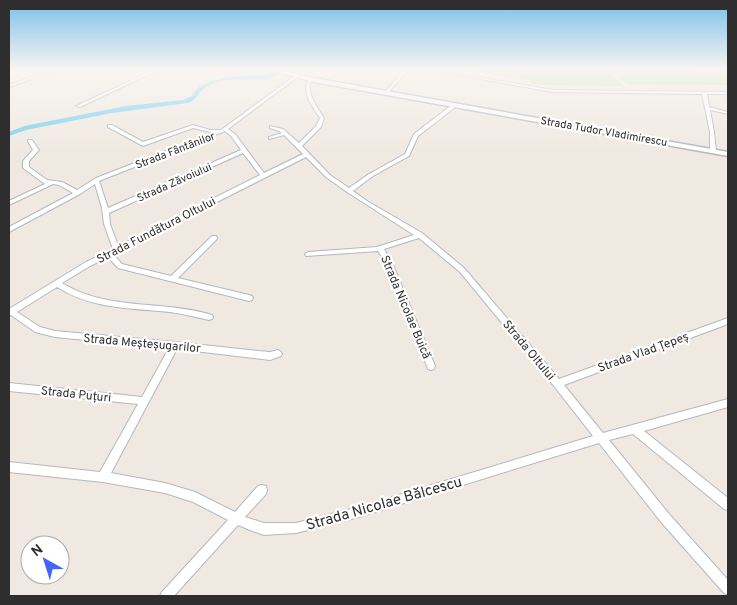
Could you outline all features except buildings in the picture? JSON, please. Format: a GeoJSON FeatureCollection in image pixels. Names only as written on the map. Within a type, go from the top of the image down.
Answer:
{"type":"FeatureCollection","features":[{"type":"Feature","properties":{"kind":"main road","name":"Strada Tudor Vladimirescu"},"geometry":{"type":"LineString","coordinates":[[420,98],[728,154]]}},
{"type":"Feature","properties":{"kind":"street"},"geometry":{"type":"LineString","coordinates":[[78,106],[95,98]]}},
{"type":"Feature","properties":{"kind":"street"},"geometry":{"type":"LineString","coordinates":[[110,126],[143,144],[193,126],[213,132],[225,129],[267,98]]}},
{"type":"Feature","properties":{"kind":"street"},"geometry":{"type":"LineString","coordinates":[[299,146],[319,126],[322,118],[310,98]]}},
{"type":"Feature","properties":{"kind":"street"},"geometry":{"type":"LineString","coordinates":[[705,98],[712,132],[713,151]]}},
{"type":"Feature","properties":{"kind":"street"},"geometry":{"type":"LineString","coordinates":[[349,191],[371,175],[407,155],[416,135],[455,105]]}},
{"type":"Feature","properties":{"kind":"street"},"geometry":{"type":"LineString","coordinates":[[707,108],[728,113]]}},
{"type":"Feature","properties":{"kind":"street","name":"Strada Oltului"},"geometry":{"type":"LineString","coordinates":[[272,127],[299,146],[328,176],[420,235],[468,276],[665,518],[728,589]]}},
{"type":"Feature","properties":{"kind":"street","name":"Strada Fântânilor"},"geometry":{"type":"LineString","coordinates":[[9,230],[97,181],[206,140],[225,129],[233,135],[262,176]]}},
{"type":"Feature","properties":{"kind":"street"},"geometry":{"type":"LineString","coordinates":[[272,138],[284,134]]}},
{"type":"Feature","properties":{"kind":"street"},"geometry":{"type":"LineString","coordinates":[[30,141],[36,150],[26,161],[26,168],[46,182],[60,183],[78,192]]}},
{"type":"Feature","properties":{"kind":"street","name":"Strada Zăvoiului"},"geometry":{"type":"LineString","coordinates":[[105,212],[244,151]]}},
{"type":"Feature","properties":{"kind":"street","name":"Strada Fundătura Oltului"},"geometry":{"type":"LineString","coordinates":[[11,310],[113,252],[307,154]]}},
{"type":"Feature","properties":{"kind":"street"},"geometry":{"type":"LineString","coordinates":[[97,181],[113,252],[120,266],[249,298]]}},
{"type":"Feature","properties":{"kind":"street"},"geometry":{"type":"LineString","coordinates":[[9,203],[51,183]]}},
{"type":"Feature","properties":{"kind":"street","name":"Strada Nicolae Buică"},"geometry":{"type":"LineString","coordinates":[[308,254],[380,249],[420,235]]}},
{"type":"Feature","properties":{"kind":"street"},"geometry":{"type":"LineString","coordinates":[[174,278],[214,238]]}},
{"type":"Feature","properties":{"kind":"street","name":"Strada Nicolae Buică"},"geometry":{"type":"LineString","coordinates":[[380,249],[390,265],[431,366]]}},
{"type":"Feature","properties":{"kind":"street"},"geometry":{"type":"LineString","coordinates":[[56,283],[68,292],[87,298],[176,310],[209,317]]}},
{"type":"Feature","properties":{"kind":"street","name":"Strada Meșteșugarilor"},"geometry":{"type":"LineString","coordinates":[[11,310],[34,328],[47,332],[258,355],[270,356],[278,354]]}},
{"type":"Feature","properties":{"kind":"street","name":"Strada Vlad Țepeș"},"geometry":{"type":"LineString","coordinates":[[557,383],[728,321]]}},
{"type":"Feature","properties":{"kind":"street"},"geometry":{"type":"LineString","coordinates":[[103,477],[175,345]]}},
{"type":"Feature","properties":{"kind":"street","name":"Strada Puțuri"},"geometry":{"type":"LineString","coordinates":[[9,387],[144,401]]}},
{"type":"Feature","properties":{"kind":"street","name":"Strada Nicolae Bălcescu"},"geometry":{"type":"LineString","coordinates":[[9,468],[103,477],[181,492],[264,529],[279,529],[315,524],[418,495],[601,438],[728,403]]}},
{"type":"Feature","properties":{"kind":"street"},"geometry":{"type":"LineString","coordinates":[[635,429],[728,505]]}},
{"type":"Feature","properties":{"kind":"street"},"geometry":{"type":"LineString","coordinates":[[166,596],[262,490]]}},
{"type":"Feature","properties":{"kind":"waterway"},"geometry":{"type":"LineString","coordinates":[[9,134],[24,128],[147,105],[184,102],[193,98]]}}]}
